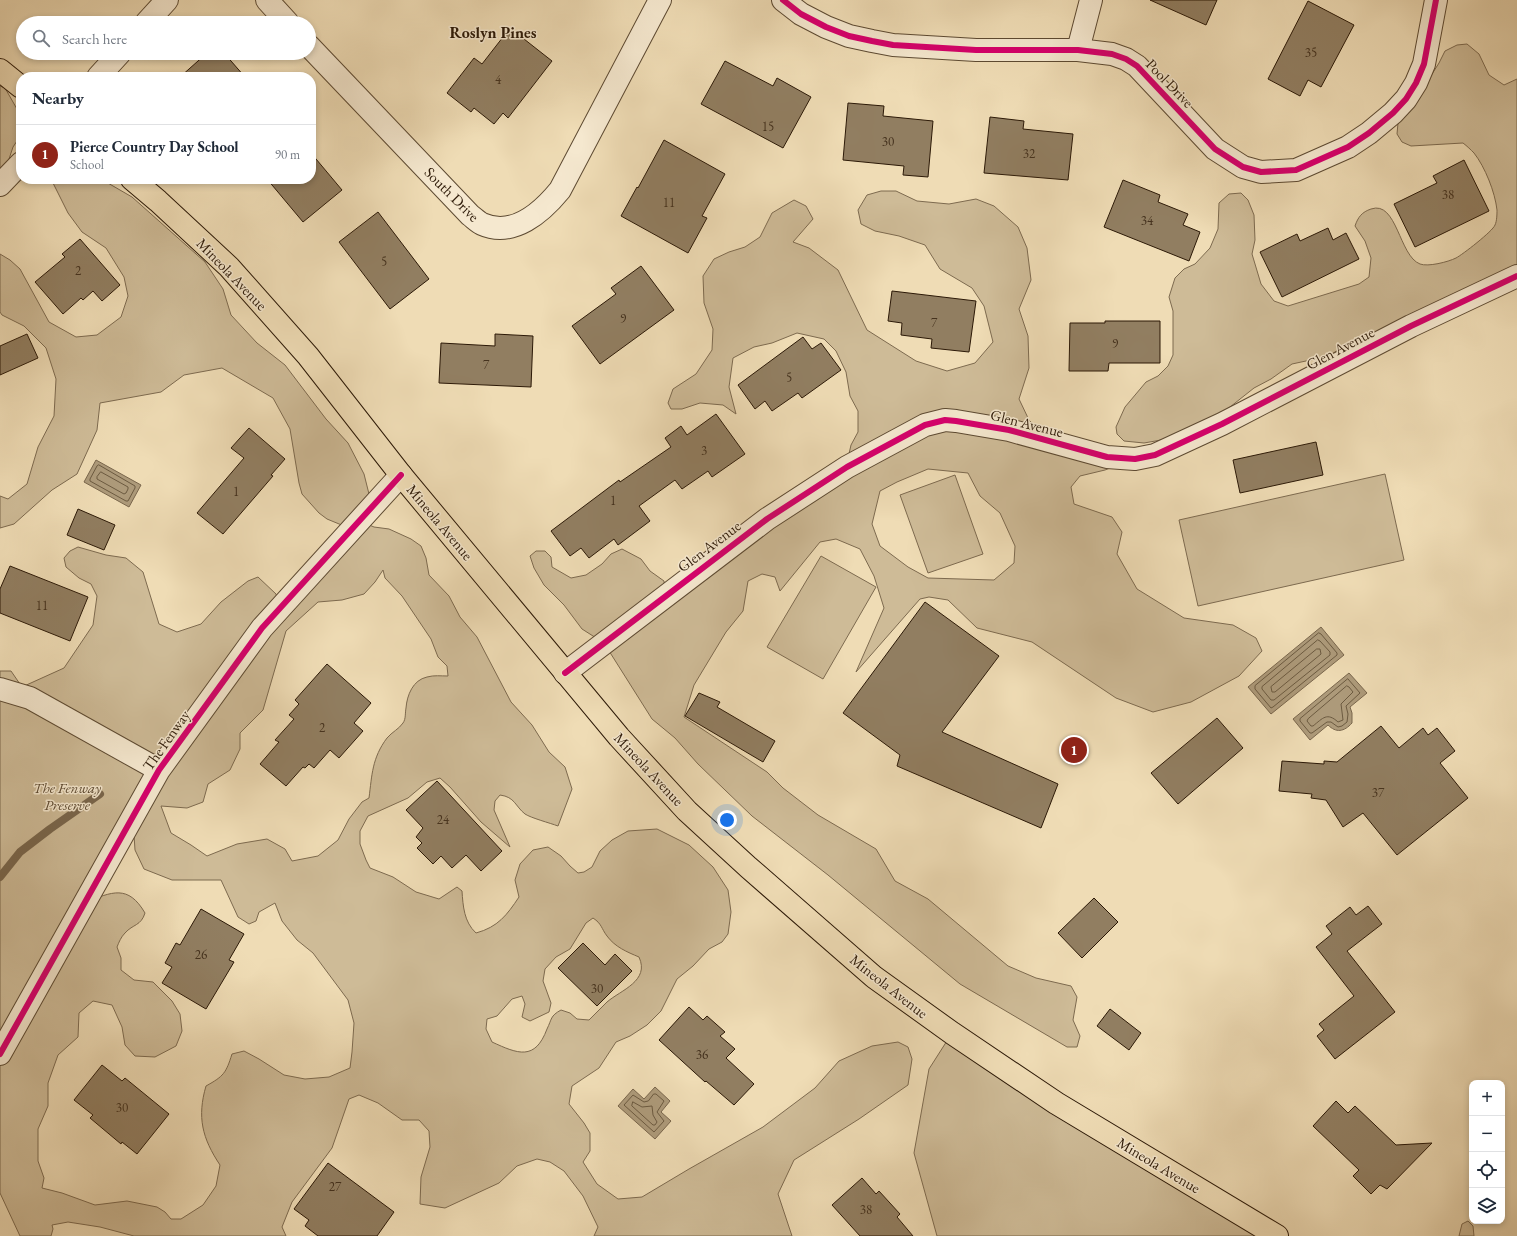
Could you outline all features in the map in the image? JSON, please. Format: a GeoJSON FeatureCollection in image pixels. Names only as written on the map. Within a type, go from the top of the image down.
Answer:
{"type":"FeatureCollection","features":[{"type":"Feature","properties":{"kind":"main road"},"geometry":{"type":"LineString","coordinates":[[0,70],[16,83]]}},
{"type":"Feature","properties":{"kind":"main road","name":"Mineola Avenue"},"geometry":{"type":"LineString","coordinates":[[138,184],[229,267],[308,356],[401,475],[619,737],[688,811],[748,867],[874,977],[952,1033],[1056,1103],[1277,1236]]}},
{"type":"Feature","properties":{"kind":"street"},"geometry":{"type":"LineString","coordinates":[[152,16],[167,0]]}},
{"type":"Feature","properties":{"kind":"street"},"geometry":{"type":"LineString","coordinates":[[267,0],[282,16]]}},
{"type":"Feature","properties":{"kind":"street","name":"South Drive"},"geometry":{"type":"LineString","coordinates":[[316,53],[470,215],[481,224],[491,227],[511,227],[534,216],[548,204],[560,190],[660,0]]}},
{"type":"Feature","properties":{"kind":"street","name":"Pool Drive"},"geometry":{"type":"LineString","coordinates":[[783,0],[801,14],[826,27],[849,36],[893,45],[976,50],[1078,50],[1112,54],[1126,59],[1137,66],[1215,149],[1243,168],[1261,172],[1296,170],[1348,147],[1369,133],[1393,113],[1406,99],[1416,83],[1424,64],[1436,0]]}},
{"type":"Feature","properties":{"kind":"street"},"geometry":{"type":"LineString","coordinates":[[1078,50],[1092,0]]}},
{"type":"Feature","properties":{"kind":"street"},"geometry":{"type":"LineString","coordinates":[[103,72],[114,60]]}},
{"type":"Feature","properties":{"kind":"street"},"geometry":{"type":"LineString","coordinates":[[0,185],[16,168]]}},
{"type":"Feature","properties":{"kind":"street","name":"Glen Avenue"},"geometry":{"type":"LineString","coordinates":[[565,673],[767,519],[847,467],[925,425],[945,420],[1008,430],[1107,457],[1135,458],[1155,455],[1222,424],[1411,326],[1517,276]]}},
{"type":"Feature","properties":{"kind":"street","name":"The Fenway"},"geometry":{"type":"LineString","coordinates":[[0,1054],[159,770],[262,628],[401,475]]}},
{"type":"Feature","properties":{"kind":"street","name":"The Fenway"},"geometry":{"type":"LineString","coordinates":[[0,689],[30,698],[159,770]]}},
{"type":"Feature","properties":{"kind":"green space"},"geometry":{"type":"Polygon","coordinates":[[[1467,44],[1479,54],[1489,75],[1504,85],[1517,79],[1517,266],[1389,328],[1351,341],[1329,356],[1292,364],[1271,379],[1254,388],[1208,423],[1161,440],[1144,443],[1124,441],[1117,434],[1116,427],[1125,407],[1146,382],[1158,376],[1168,366],[1173,355],[1173,311],[1169,297],[1175,278],[1184,269],[1195,264],[1210,248],[1218,229],[1219,203],[1229,194],[1241,193],[1248,200],[1254,215],[1255,240],[1252,254],[1261,284],[1274,301],[1288,306],[1359,284],[1369,277],[1371,258],[1365,241],[1355,226],[1361,215],[1371,209],[1380,208],[1387,213],[1407,251],[1413,259],[1424,265],[1438,264],[1456,258],[1477,243],[1493,228],[1497,219],[1494,195],[1486,172],[1472,151],[1463,143],[1411,146],[1402,142],[1397,134],[1398,123],[1418,96],[1445,51],[1457,45],[1467,44]]]}},
{"type":"Feature","properties":{"kind":"green space"},"geometry":{"type":"Polygon","coordinates":[[[0,86],[5,88],[16,107],[16,142],[6,168],[0,171],[0,86]]]}},
{"type":"Feature","properties":{"kind":"green space","name":"The Fenway Preserve"},"geometry":{"type":"Polygon","coordinates":[[[54,184],[110,184],[132,197],[205,262],[223,289],[231,315],[257,343],[285,365],[326,419],[348,443],[364,474],[370,498],[367,524],[374,527],[389,529],[411,539],[421,546],[426,558],[429,575],[449,596],[460,617],[477,637],[511,702],[532,725],[549,752],[565,767],[572,789],[558,826],[525,814],[512,800],[505,796],[500,795],[495,801],[494,810],[510,847],[481,822],[440,778],[427,782],[408,798],[368,816],[360,831],[360,844],[370,868],[393,877],[416,892],[439,899],[457,887],[462,891],[467,919],[472,929],[476,933],[496,924],[506,915],[515,903],[519,897],[515,880],[520,864],[533,850],[548,847],[561,856],[578,873],[584,872],[592,867],[600,851],[612,840],[628,831],[657,829],[689,845],[713,867],[728,890],[731,912],[728,934],[722,942],[709,949],[693,966],[677,979],[661,1011],[647,1025],[630,1036],[616,1042],[599,1068],[572,1086],[569,1104],[590,1133],[590,1151],[583,1162],[597,1184],[618,1199],[642,1197],[763,1127],[815,1088],[839,1061],[872,1046],[898,1042],[908,1047],[912,1059],[908,1085],[859,1119],[794,1160],[778,1194],[792,1236],[594,1236],[598,1227],[583,1196],[564,1171],[550,1162],[537,1159],[517,1166],[499,1183],[445,1208],[420,1204],[421,1177],[430,1147],[429,1131],[419,1120],[402,1120],[378,1103],[359,1095],[349,1099],[332,1148],[292,1202],[282,1227],[286,1236],[134,1236],[100,1227],[68,1222],[52,1225],[53,1229],[51,1236],[20,1236],[0,1193],[0,671],[11,671],[22,687],[64,668],[93,625],[97,596],[91,584],[79,578],[66,567],[64,558],[70,551],[78,547],[106,555],[126,558],[143,572],[159,624],[177,632],[201,624],[221,602],[248,581],[258,577],[276,594],[282,614],[344,526],[327,519],[319,513],[302,494],[290,429],[273,398],[222,368],[184,375],[161,392],[100,403],[97,430],[77,474],[52,490],[14,524],[0,528],[0,496],[8,499],[27,484],[38,447],[54,416],[56,379],[46,348],[24,326],[2,315],[0,312],[0,254],[20,269],[49,322],[76,337],[97,335],[121,317],[128,296],[124,277],[106,248],[82,232],[68,213],[54,184]],[[383,570],[364,594],[342,600],[318,602],[286,631],[263,710],[240,733],[240,749],[230,770],[208,784],[203,802],[187,808],[161,806],[171,833],[207,856],[237,844],[267,839],[285,849],[292,861],[318,856],[338,840],[349,819],[362,802],[369,798],[372,774],[378,753],[387,738],[400,727],[404,721],[409,693],[414,685],[418,681],[427,677],[448,676],[447,666],[438,657],[431,639],[402,596],[385,578],[383,570]],[[134,835],[86,902],[104,895],[119,893],[126,894],[139,904],[145,913],[143,917],[139,923],[128,930],[120,940],[117,947],[121,958],[121,970],[134,980],[153,982],[172,1001],[180,1014],[182,1031],[176,1046],[155,1057],[135,1056],[125,1045],[122,1027],[112,1005],[93,1001],[79,1013],[78,1037],[58,1055],[48,1083],[48,1106],[38,1129],[38,1161],[44,1178],[42,1188],[62,1193],[95,1205],[127,1201],[157,1207],[165,1212],[171,1219],[181,1219],[203,1205],[216,1186],[220,1165],[205,1136],[202,1118],[203,1097],[206,1086],[224,1073],[232,1054],[244,1051],[284,1075],[305,1079],[329,1077],[350,1068],[354,1023],[348,1000],[313,953],[297,940],[282,921],[275,903],[259,912],[256,921],[249,924],[238,917],[221,880],[172,880],[144,869],[135,850],[134,835]],[[593,918],[586,923],[570,949],[556,957],[545,969],[543,981],[551,1003],[549,1012],[530,1021],[522,1017],[525,1004],[522,996],[512,999],[497,1016],[487,1019],[486,1029],[492,1042],[518,1052],[531,1050],[537,1046],[542,1039],[552,1018],[557,1012],[561,1010],[570,1013],[577,1019],[589,1020],[607,1002],[626,989],[637,979],[641,972],[639,957],[617,946],[607,936],[600,924],[593,918]]]}},
{"type":"Feature","properties":{"kind":"green space"},"geometry":{"type":"Polygon","coordinates":[[[881,191],[896,191],[917,201],[949,204],[976,199],[994,206],[1018,227],[1027,248],[1031,280],[1019,309],[1028,336],[1029,368],[1019,399],[1029,420],[1048,441],[1118,465],[1080,476],[1071,487],[1074,504],[1112,517],[1122,532],[1117,554],[1137,589],[1184,618],[1233,625],[1256,638],[1262,651],[1239,676],[1191,702],[1153,712],[1116,698],[1032,642],[977,628],[948,600],[929,597],[920,599],[856,672],[884,608],[874,576],[860,549],[836,539],[820,542],[780,591],[775,577],[762,574],[748,581],[743,611],[726,632],[694,685],[684,717],[767,772],[783,788],[818,815],[876,849],[895,881],[928,899],[1008,966],[1036,978],[1071,986],[1077,997],[1073,1020],[1080,1036],[1077,1047],[1067,1047],[960,984],[828,875],[752,816],[698,764],[675,738],[652,719],[604,643],[582,629],[564,605],[544,585],[534,568],[530,556],[536,551],[545,551],[551,557],[552,567],[571,578],[586,575],[602,564],[611,554],[622,549],[641,559],[650,571],[664,581],[665,596],[846,467],[851,445],[858,432],[858,411],[850,396],[846,372],[836,351],[824,339],[797,333],[772,343],[754,347],[733,358],[729,387],[736,414],[723,405],[700,403],[682,409],[671,409],[668,403],[673,389],[696,374],[712,350],[713,329],[704,303],[703,276],[714,259],[745,247],[760,237],[772,213],[794,200],[806,206],[813,219],[793,242],[809,248],[838,270],[867,330],[916,361],[947,371],[975,363],[993,342],[984,306],[972,288],[940,269],[925,245],[899,236],[875,231],[861,224],[858,210],[867,195],[881,191]],[[928,469],[880,491],[872,524],[880,546],[908,567],[928,578],[994,580],[1014,563],[1015,546],[1000,513],[980,496],[968,473],[928,469]]]}},
{"type":"Feature","properties":{"kind":"green space"},"geometry":{"type":"Polygon","coordinates":[[[1385,474],[1404,560],[1198,606],[1179,520],[1385,474]]]}},
{"type":"Feature","properties":{"kind":"green space"},"geometry":{"type":"Polygon","coordinates":[[[955,475],[983,554],[928,573],[900,495],[955,475]]]}},
{"type":"Feature","properties":{"kind":"green space"},"geometry":{"type":"Polygon","coordinates":[[[821,556],[876,587],[823,679],[767,647],[821,556]]]}},
{"type":"Feature","properties":{"kind":"green space"},"geometry":{"type":"Polygon","coordinates":[[[952,1033],[1265,1236],[937,1236],[914,1153],[929,1069],[952,1033]]]}},
{"type":"Feature","properties":{"kind":"green space"},"geometry":{"type":"Polygon","coordinates":[[[1468,1221],[1469,1224],[1473,1226],[1474,1236],[1459,1236],[1462,1224],[1468,1221]]]}},
{"type":"Feature","properties":{"kind":"water"},"geometry":{"type":"Polygon","coordinates":[[[96,460],[141,485],[129,507],[84,482],[96,460]]]}},
{"type":"Feature","properties":{"kind":"water"},"geometry":{"type":"Polygon","coordinates":[[[1321,627],[1344,655],[1271,714],[1248,687],[1321,627]]]}},
{"type":"Feature","properties":{"kind":"water"},"geometry":{"type":"Polygon","coordinates":[[[1349,673],[1367,693],[1350,707],[1352,713],[1352,723],[1343,730],[1331,728],[1328,725],[1310,740],[1293,719],[1349,673]]]}},
{"type":"Feature","properties":{"kind":"water"},"geometry":{"type":"Polygon","coordinates":[[[655,1087],[670,1101],[661,1112],[671,1121],[655,1139],[618,1106],[633,1089],[644,1099],[655,1087]]]}},
{"type":"Feature","properties":{"kind":"building"},"geometry":{"type":"Polygon","coordinates":[[[1150,0],[1217,0],[1206,25],[1150,0]]]}},
{"type":"Feature","properties":{"kind":"building"},"geometry":{"type":"Polygon","coordinates":[[[1308,1],[1354,25],[1321,87],[1308,80],[1300,96],[1268,79],[1308,1]]]}},
{"type":"Feature","properties":{"kind":"building"},"geometry":{"type":"Polygon","coordinates":[[[510,28],[552,61],[508,118],[503,113],[494,124],[474,108],[471,112],[447,93],[474,58],[482,64],[510,28]]]}},
{"type":"Feature","properties":{"kind":"building"},"geometry":{"type":"Polygon","coordinates":[[[199,60],[230,60],[241,72],[186,72],[199,60]]]}},
{"type":"Feature","properties":{"kind":"building"},"geometry":{"type":"Polygon","coordinates":[[[725,61],[773,86],[777,78],[811,97],[783,148],[701,104],[725,61]]]}},
{"type":"Feature","properties":{"kind":"building"},"geometry":{"type":"Polygon","coordinates":[[[848,103],[884,106],[883,116],[933,121],[928,177],[903,175],[904,166],[843,160],[848,103]]]}},
{"type":"Feature","properties":{"kind":"building"},"geometry":{"type":"Polygon","coordinates":[[[990,117],[1024,121],[1023,129],[1073,134],[1068,180],[984,173],[990,117]]]}},
{"type":"Feature","properties":{"kind":"building"},"geometry":{"type":"Polygon","coordinates":[[[664,140],[725,174],[702,216],[707,218],[688,253],[621,216],[664,140]]]}},
{"type":"Feature","properties":{"kind":"building"},"geometry":{"type":"Polygon","coordinates":[[[316,159],[342,190],[303,222],[271,184],[316,184],[316,159]]]}},
{"type":"Feature","properties":{"kind":"building"},"geometry":{"type":"Polygon","coordinates":[[[1464,160],[1489,211],[1415,247],[1394,204],[1437,183],[1433,176],[1464,160]]]}},
{"type":"Feature","properties":{"kind":"building"},"geometry":{"type":"Polygon","coordinates":[[[1123,180],[1160,195],[1158,202],[1188,214],[1183,225],[1200,232],[1189,261],[1104,227],[1123,180]]]}},
{"type":"Feature","properties":{"kind":"building"},"geometry":{"type":"Polygon","coordinates":[[[378,212],[429,279],[390,309],[339,242],[378,212]]]}},
{"type":"Feature","properties":{"kind":"building"},"geometry":{"type":"Polygon","coordinates":[[[1328,228],[1333,240],[1346,233],[1359,259],[1282,297],[1260,252],[1297,234],[1300,241],[1328,228]]]}},
{"type":"Feature","properties":{"kind":"building"},"geometry":{"type":"Polygon","coordinates":[[[80,239],[120,285],[102,301],[93,291],[83,300],[81,298],[63,314],[35,282],[65,257],[62,254],[80,239]]]}},
{"type":"Feature","properties":{"kind":"building"},"geometry":{"type":"Polygon","coordinates":[[[641,266],[674,310],[600,364],[572,326],[616,294],[611,288],[641,266]]]}},
{"type":"Feature","properties":{"kind":"building"},"geometry":{"type":"Polygon","coordinates":[[[892,291],[976,301],[969,352],[931,348],[932,339],[901,335],[902,323],[888,321],[892,291]]]}},
{"type":"Feature","properties":{"kind":"building"},"geometry":{"type":"Polygon","coordinates":[[[1105,321],[1160,321],[1160,363],[1109,363],[1108,371],[1069,371],[1070,323],[1105,323],[1105,321]]]}},
{"type":"Feature","properties":{"kind":"building"},"geometry":{"type":"Polygon","coordinates":[[[27,334],[38,358],[0,375],[0,346],[27,334]]]}},
{"type":"Feature","properties":{"kind":"building"},"geometry":{"type":"Polygon","coordinates":[[[495,334],[533,336],[531,387],[439,383],[441,343],[495,346],[495,334]]]}},
{"type":"Feature","properties":{"kind":"building"},"geometry":{"type":"Polygon","coordinates":[[[803,337],[812,349],[821,343],[841,370],[802,398],[798,393],[772,411],[765,401],[755,409],[738,385],[803,337]]]}},
{"type":"Feature","properties":{"kind":"building"},"geometry":{"type":"Polygon","coordinates":[[[716,414],[745,454],[712,477],[708,471],[682,489],[675,480],[639,506],[650,521],[618,545],[614,539],[589,558],[581,548],[570,556],[551,531],[619,480],[620,482],[671,447],[665,438],[681,426],[687,435],[716,414]]]}},
{"type":"Feature","properties":{"kind":"building"},"geometry":{"type":"Polygon","coordinates":[[[249,428],[285,459],[271,475],[273,476],[223,534],[197,513],[244,458],[231,448],[249,428]]]}},
{"type":"Feature","properties":{"kind":"building"},"geometry":{"type":"Polygon","coordinates":[[[1316,442],[1323,475],[1240,493],[1233,460],[1316,442]]]}},
{"type":"Feature","properties":{"kind":"building"},"geometry":{"type":"Polygon","coordinates":[[[78,509],[115,525],[104,550],[67,535],[78,509]]]}},
{"type":"Feature","properties":{"kind":"building"},"geometry":{"type":"Polygon","coordinates":[[[10,566],[88,597],[70,641],[0,613],[0,589],[10,566]]]}},
{"type":"Feature","properties":{"kind":"building"},"geometry":{"type":"Polygon","coordinates":[[[925,602],[999,656],[942,732],[1058,784],[1041,828],[897,766],[900,755],[843,713],[925,602]]]}},
{"type":"Feature","properties":{"kind":"building"},"geometry":{"type":"Polygon","coordinates":[[[327,664],[371,703],[354,723],[363,731],[339,758],[330,750],[314,768],[309,764],[305,768],[303,767],[286,786],[260,764],[279,742],[275,740],[294,719],[289,715],[299,704],[295,700],[327,664]]]}},
{"type":"Feature","properties":{"kind":"building"},"geometry":{"type":"Polygon","coordinates":[[[699,693],[720,702],[717,707],[775,741],[763,762],[685,716],[699,693]]]}},
{"type":"Feature","properties":{"kind":"building"},"geometry":{"type":"Polygon","coordinates":[[[1217,718],[1243,748],[1178,804],[1151,773],[1217,718]]]}},
{"type":"Feature","properties":{"kind":"building"},"geometry":{"type":"Polygon","coordinates":[[[1381,726],[1399,748],[1423,728],[1428,735],[1437,728],[1455,751],[1440,763],[1468,798],[1397,855],[1363,813],[1343,827],[1326,800],[1311,798],[1312,794],[1279,791],[1282,761],[1324,764],[1324,761],[1337,762],[1381,726]]]}},
{"type":"Feature","properties":{"kind":"building"},"geometry":{"type":"Polygon","coordinates":[[[437,781],[502,851],[481,871],[466,855],[452,868],[441,856],[433,864],[417,848],[422,843],[416,837],[423,828],[406,810],[437,781]]]}},
{"type":"Feature","properties":{"kind":"building"},"geometry":{"type":"Polygon","coordinates":[[[1094,898],[1118,922],[1082,958],[1058,933],[1094,898]]]}},
{"type":"Feature","properties":{"kind":"building"},"geometry":{"type":"Polygon","coordinates":[[[1368,906],[1382,924],[1347,951],[1395,1012],[1335,1059],[1317,1036],[1324,1030],[1319,1024],[1354,996],[1316,947],[1332,934],[1326,926],[1350,907],[1356,915],[1368,906]]]}},
{"type":"Feature","properties":{"kind":"building"},"geometry":{"type":"Polygon","coordinates":[[[201,909],[244,934],[229,960],[234,962],[206,1009],[162,983],[172,967],[165,963],[176,943],[180,945],[201,909]]]}},
{"type":"Feature","properties":{"kind":"building"},"geometry":{"type":"Polygon","coordinates":[[[583,943],[605,965],[615,954],[632,971],[597,1006],[558,968],[583,943]]]}},
{"type":"Feature","properties":{"kind":"building"},"geometry":{"type":"Polygon","coordinates":[[[689,1007],[703,1020],[707,1016],[725,1032],[720,1036],[735,1049],[726,1058],[754,1084],[734,1105],[706,1081],[705,1082],[659,1040],[689,1007]]]}},
{"type":"Feature","properties":{"kind":"building"},"geometry":{"type":"Polygon","coordinates":[[[1110,1009],[1141,1033],[1129,1050],[1097,1026],[1110,1009]]]}},
{"type":"Feature","properties":{"kind":"building"},"geometry":{"type":"Polygon","coordinates":[[[102,1065],[122,1081],[125,1078],[169,1114],[137,1154],[122,1142],[121,1144],[90,1118],[93,1115],[74,1100],[102,1065]]]}},
{"type":"Feature","properties":{"kind":"building"},"geometry":{"type":"Polygon","coordinates":[[[1336,1101],[1348,1113],[1355,1106],[1396,1145],[1432,1143],[1387,1189],[1380,1185],[1371,1194],[1353,1176],[1359,1170],[1313,1126],[1336,1101]]]}},
{"type":"Feature","properties":{"kind":"building"},"geometry":{"type":"Polygon","coordinates":[[[328,1163],[394,1212],[377,1236],[318,1236],[305,1226],[309,1220],[294,1209],[328,1163]]]}},
{"type":"Feature","properties":{"kind":"building"},"geometry":{"type":"Polygon","coordinates":[[[862,1178],[876,1194],[879,1191],[900,1214],[897,1217],[913,1236],[860,1236],[832,1205],[862,1178]]]}},
{"type":"Feature","properties":{"kind":"waterway"},"geometry":{"type":"LineString","coordinates":[[0,877],[20,852],[100,794]]}},
{"type":"Feature","properties":{"kind":"cycle path"},"geometry":{"type":"LineString","coordinates":[[783,0],[801,14],[826,27],[849,36],[893,45],[976,50],[1078,50],[1112,54],[1126,59],[1137,66],[1215,149],[1243,167],[1261,172],[1296,170],[1348,147],[1369,133],[1393,113],[1406,99],[1416,83],[1424,64],[1436,0]]}},
{"type":"Feature","properties":{"kind":"cycle path"},"geometry":{"type":"LineString","coordinates":[[565,673],[767,519],[847,467],[925,425],[945,420],[1009,430],[1107,457],[1135,459],[1155,455],[1222,424],[1411,326],[1517,276]]}},
{"type":"Feature","properties":{"kind":"cycle path"},"geometry":{"type":"LineString","coordinates":[[0,1054],[159,770],[262,628],[401,475]]}},
{"type":"Feature","properties":{"kind":"place","name":"Pierce Country Day School"},"geometry":{"type":"Point","coordinates":[1074,750]}},
{"type":"Feature","properties":{"kind":"district","name":"Roslyn Pines"},"geometry":{"type":"Point","coordinates":[493,32]}}]}
